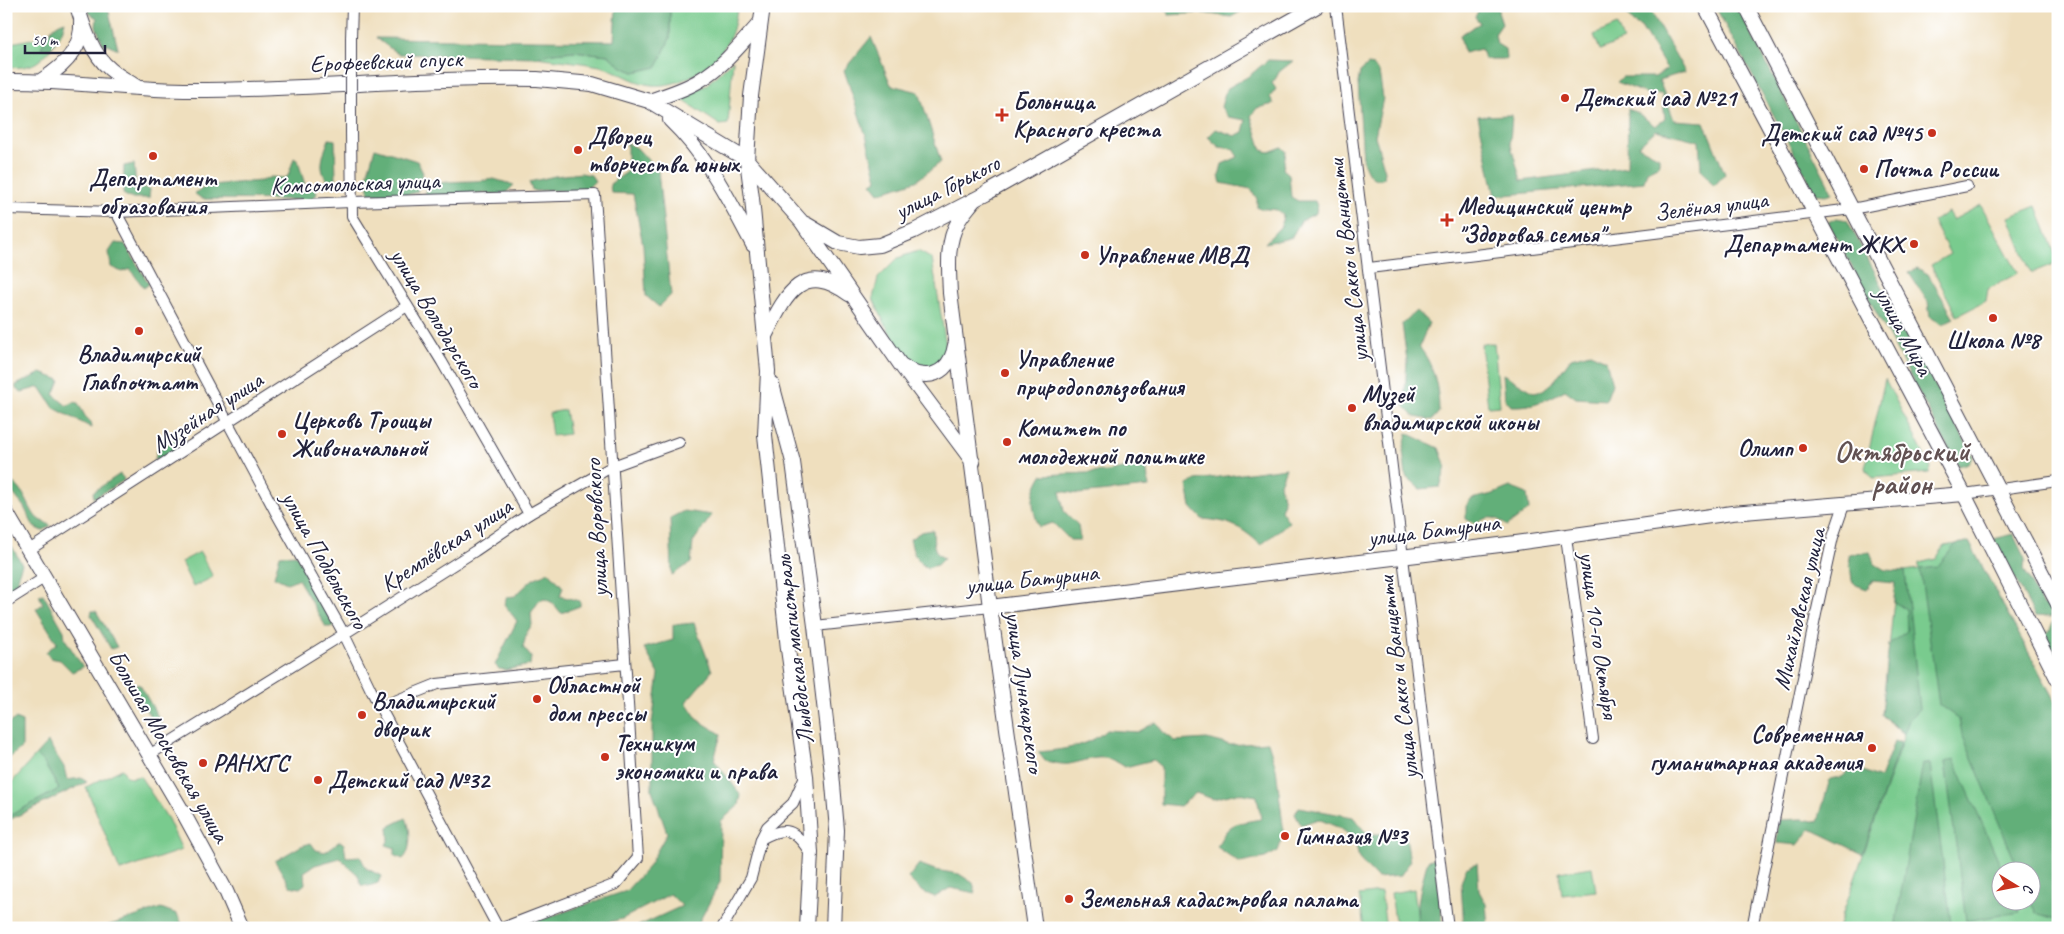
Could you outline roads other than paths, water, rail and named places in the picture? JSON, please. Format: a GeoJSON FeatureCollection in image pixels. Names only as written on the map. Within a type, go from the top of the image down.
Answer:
{"type":"FeatureCollection","features":[{"type":"Feature","properties":{"kind":"main road","name":"Лыбедская магистраль"},"geometry":{"type":"LineString","coordinates":[[763,6],[751,96],[747,160],[768,371],[765,435],[788,649],[806,776],[811,853],[807,928]]}},
{"type":"Feature","properties":{"kind":"main road","name":"улица Горького"},"geometry":{"type":"LineString","coordinates":[[801,221],[838,243],[859,247],[880,245],[914,231],[974,200],[1317,6]]}},
{"type":"Feature","properties":{"kind":"main road","name":"улица Мира"},"geometry":{"type":"LineString","coordinates":[[1706,6],[1964,494],[2058,680]]}},
{"type":"Feature","properties":{"kind":"main road","name":"улица Мира"},"geometry":{"type":"LineString","coordinates":[[1746,6],[2058,604]]}},
{"type":"Feature","properties":{"kind":"main road"},"geometry":{"type":"LineString","coordinates":[[42,80],[59,70],[72,54],[80,36],[79,13]]}},
{"type":"Feature","properties":{"kind":"main road"},"geometry":{"type":"LineString","coordinates":[[79,13],[92,46],[108,68],[140,88]]}},
{"type":"Feature","properties":{"kind":"main road"},"geometry":{"type":"LineString","coordinates":[[757,252],[728,197],[697,149],[649,101],[677,92],[700,80],[724,61],[760,23]]}},
{"type":"Feature","properties":{"kind":"main road","name":"Ерофеевский спуск"},"geometry":{"type":"LineString","coordinates":[[6,80],[42,80],[192,90],[537,79],[592,84],[649,101],[747,160]]}},
{"type":"Feature","properties":{"kind":"main road","name":"улица Горького"},"geometry":{"type":"LineString","coordinates":[[747,160],[801,221],[857,300]]}},
{"type":"Feature","properties":{"kind":"main road","name":"улица Луначарского"},"geometry":{"type":"LineString","coordinates":[[974,200],[957,223],[951,242],[949,262],[950,293],[957,334],[961,380],[973,462],[990,607],[1035,928]]}},
{"type":"Feature","properties":{"kind":"main road"},"geometry":{"type":"LineString","coordinates":[[765,336],[783,301],[795,288],[809,281],[821,280],[836,284],[857,300]]}},
{"type":"Feature","properties":{"kind":"main road","name":"улица Луначарского"},"geometry":{"type":"LineString","coordinates":[[857,300],[900,364],[973,462]]}},
{"type":"Feature","properties":{"kind":"main road"},"geometry":{"type":"LineString","coordinates":[[900,364],[917,374],[929,374],[944,370],[952,360],[957,334]]}},
{"type":"Feature","properties":{"kind":"main road","name":"Лыбедская магистраль"},"geometry":{"type":"LineString","coordinates":[[768,371],[792,462],[815,626],[837,830],[833,928]]}},
{"type":"Feature","properties":{"kind":"main road","name":"улица Батурина"},"geometry":{"type":"LineString","coordinates":[[990,607],[1566,537],[1732,513],[1964,494]]}},
{"type":"Feature","properties":{"kind":"main road","name":"Большая Московская улица"},"geometry":{"type":"LineString","coordinates":[[6,512],[150,755],[223,885],[242,928]]}},
{"type":"Feature","properties":{"kind":"street","name":"улица Володарского"},"geometry":{"type":"LineString","coordinates":[[352,6],[352,216],[529,514]]}},
{"type":"Feature","properties":{"kind":"street","name":"улица Сакко и Ванцетти"},"geometry":{"type":"LineString","coordinates":[[1336,6],[1448,928]]}},
{"type":"Feature","properties":{"kind":"street","name":"Зелёная улица"},"geometry":{"type":"LineString","coordinates":[[1368,268],[1852,209],[1967,186]]}},
{"type":"Feature","properties":{"kind":"street","name":"Комсомольская улица"},"geometry":{"type":"LineString","coordinates":[[6,209],[116,212],[351,202],[595,195]]}},
{"type":"Feature","properties":{"kind":"street","name":"улица Воровского"},"geometry":{"type":"LineString","coordinates":[[500,928],[616,884],[638,858],[595,195]]}},
{"type":"Feature","properties":{"kind":"street","name":"улица Подбельского"},"geometry":{"type":"LineString","coordinates":[[116,212],[500,928]]}},
{"type":"Feature","properties":{"kind":"street","name":"Музейная улица"},"geometry":{"type":"LineString","coordinates":[[29,550],[407,306]]}},
{"type":"Feature","properties":{"kind":"street","name":"Кремлёвская улица"},"geometry":{"type":"LineString","coordinates":[[150,755],[475,551],[529,514],[613,466],[679,442]]}},
{"type":"Feature","properties":{"kind":"street","name":"улица Батурина"},"geometry":{"type":"LineString","coordinates":[[1964,494],[2058,481]]}},
{"type":"Feature","properties":{"kind":"street","name":"Михайловская улица"},"geometry":{"type":"LineString","coordinates":[[1752,928],[1816,614],[1833,537],[1844,505]]}},
{"type":"Feature","properties":{"kind":"street","name":"улица 10-го Октября"},"geometry":{"type":"LineString","coordinates":[[1566,537],[1593,739]]}},
{"type":"Feature","properties":{"kind":"street"},"geometry":{"type":"LineString","coordinates":[[6,602],[44,578]]}},
{"type":"Feature","properties":{"kind":"street","name":"улица Батурина"},"geometry":{"type":"LineString","coordinates":[[815,626],[990,607]]}},
{"type":"Feature","properties":{"kind":"street"},"geometry":{"type":"LineString","coordinates":[[380,707],[438,684],[624,664]]}},
{"type":"Feature","properties":{"kind":"street"},"geometry":{"type":"LineString","coordinates":[[722,928],[751,878],[766,827],[793,803],[806,776]]}},
{"type":"Feature","properties":{"kind":"street"},"geometry":{"type":"LineString","coordinates":[[761,840],[775,831],[786,831],[802,840],[811,853]]}},
{"type":"Feature","properties":{"kind":"place","name":"Детский сад №21"},"geometry":{"type":"Point","coordinates":[1565,98]}},
{"type":"Feature","properties":{"kind":"place","name":"Больница Красного креста"},"geometry":{"type":"Point","coordinates":[1002,115]}},
{"type":"Feature","properties":{"kind":"place","name":"Детский сад №45"},"geometry":{"type":"Point","coordinates":[1932,133]}},
{"type":"Feature","properties":{"kind":"place","name":"Дворец творчества юных"},"geometry":{"type":"Point","coordinates":[578,150]}},
{"type":"Feature","properties":{"kind":"place","name":"Департамент образования"},"geometry":{"type":"Point","coordinates":[153,156]}},
{"type":"Feature","properties":{"kind":"place","name":"Почта России"},"geometry":{"type":"Point","coordinates":[1864,169]}},
{"type":"Feature","properties":{"kind":"place","name":"Медицинский центр \"Здоровая семья\""},"geometry":{"type":"Point","coordinates":[1447,220]}},
{"type":"Feature","properties":{"kind":"place","name":"Департамент ЖКХ"},"geometry":{"type":"Point","coordinates":[1914,244]}},
{"type":"Feature","properties":{"kind":"place","name":"Управление МВД"},"geometry":{"type":"Point","coordinates":[1085,255]}},
{"type":"Feature","properties":{"kind":"place","name":"Школа №8"},"geometry":{"type":"Point","coordinates":[1993,318]}},
{"type":"Feature","properties":{"kind":"place","name":"Владимирский Главпочтамт"},"geometry":{"type":"Point","coordinates":[139,331]}},
{"type":"Feature","properties":{"kind":"place","name":"Управление природопользования"},"geometry":{"type":"Point","coordinates":[1005,373]}},
{"type":"Feature","properties":{"kind":"place","name":"Музей владимирской иконы"},"geometry":{"type":"Point","coordinates":[1352,408]}},
{"type":"Feature","properties":{"kind":"place","name":"Церковь Троицы Живоначальной"},"geometry":{"type":"Point","coordinates":[282,434]}},
{"type":"Feature","properties":{"kind":"place","name":"Комитет по молодежной политике"},"geometry":{"type":"Point","coordinates":[1007,442]}},
{"type":"Feature","properties":{"kind":"place","name":"Олимп"},"geometry":{"type":"Point","coordinates":[1803,448]}},
{"type":"Feature","properties":{"kind":"place","name":"Областной дом прессы"},"geometry":{"type":"Point","coordinates":[537,699]}},
{"type":"Feature","properties":{"kind":"place","name":"Владимирский дворик"},"geometry":{"type":"Point","coordinates":[362,715]}},
{"type":"Feature","properties":{"kind":"place","name":"Современная гуманитарная академия"},"geometry":{"type":"Point","coordinates":[1872,748]}},
{"type":"Feature","properties":{"kind":"place","name":"Техникум экономики и права"},"geometry":{"type":"Point","coordinates":[605,757]}},
{"type":"Feature","properties":{"kind":"place","name":"РАНХГС"},"geometry":{"type":"Point","coordinates":[203,763]}},
{"type":"Feature","properties":{"kind":"place","name":"Детский сад №32"},"geometry":{"type":"Point","coordinates":[318,780]}},
{"type":"Feature","properties":{"kind":"place","name":"Гимназия №3"},"geometry":{"type":"Point","coordinates":[1285,836]}},
{"type":"Feature","properties":{"kind":"place","name":"Земельная кадастровая палата"},"geometry":{"type":"Point","coordinates":[1069,899]}},
{"type":"Feature","properties":{"kind":"district","name":"Октябрьский район"},"geometry":{"type":"Point","coordinates":[1902,468]}}]}
